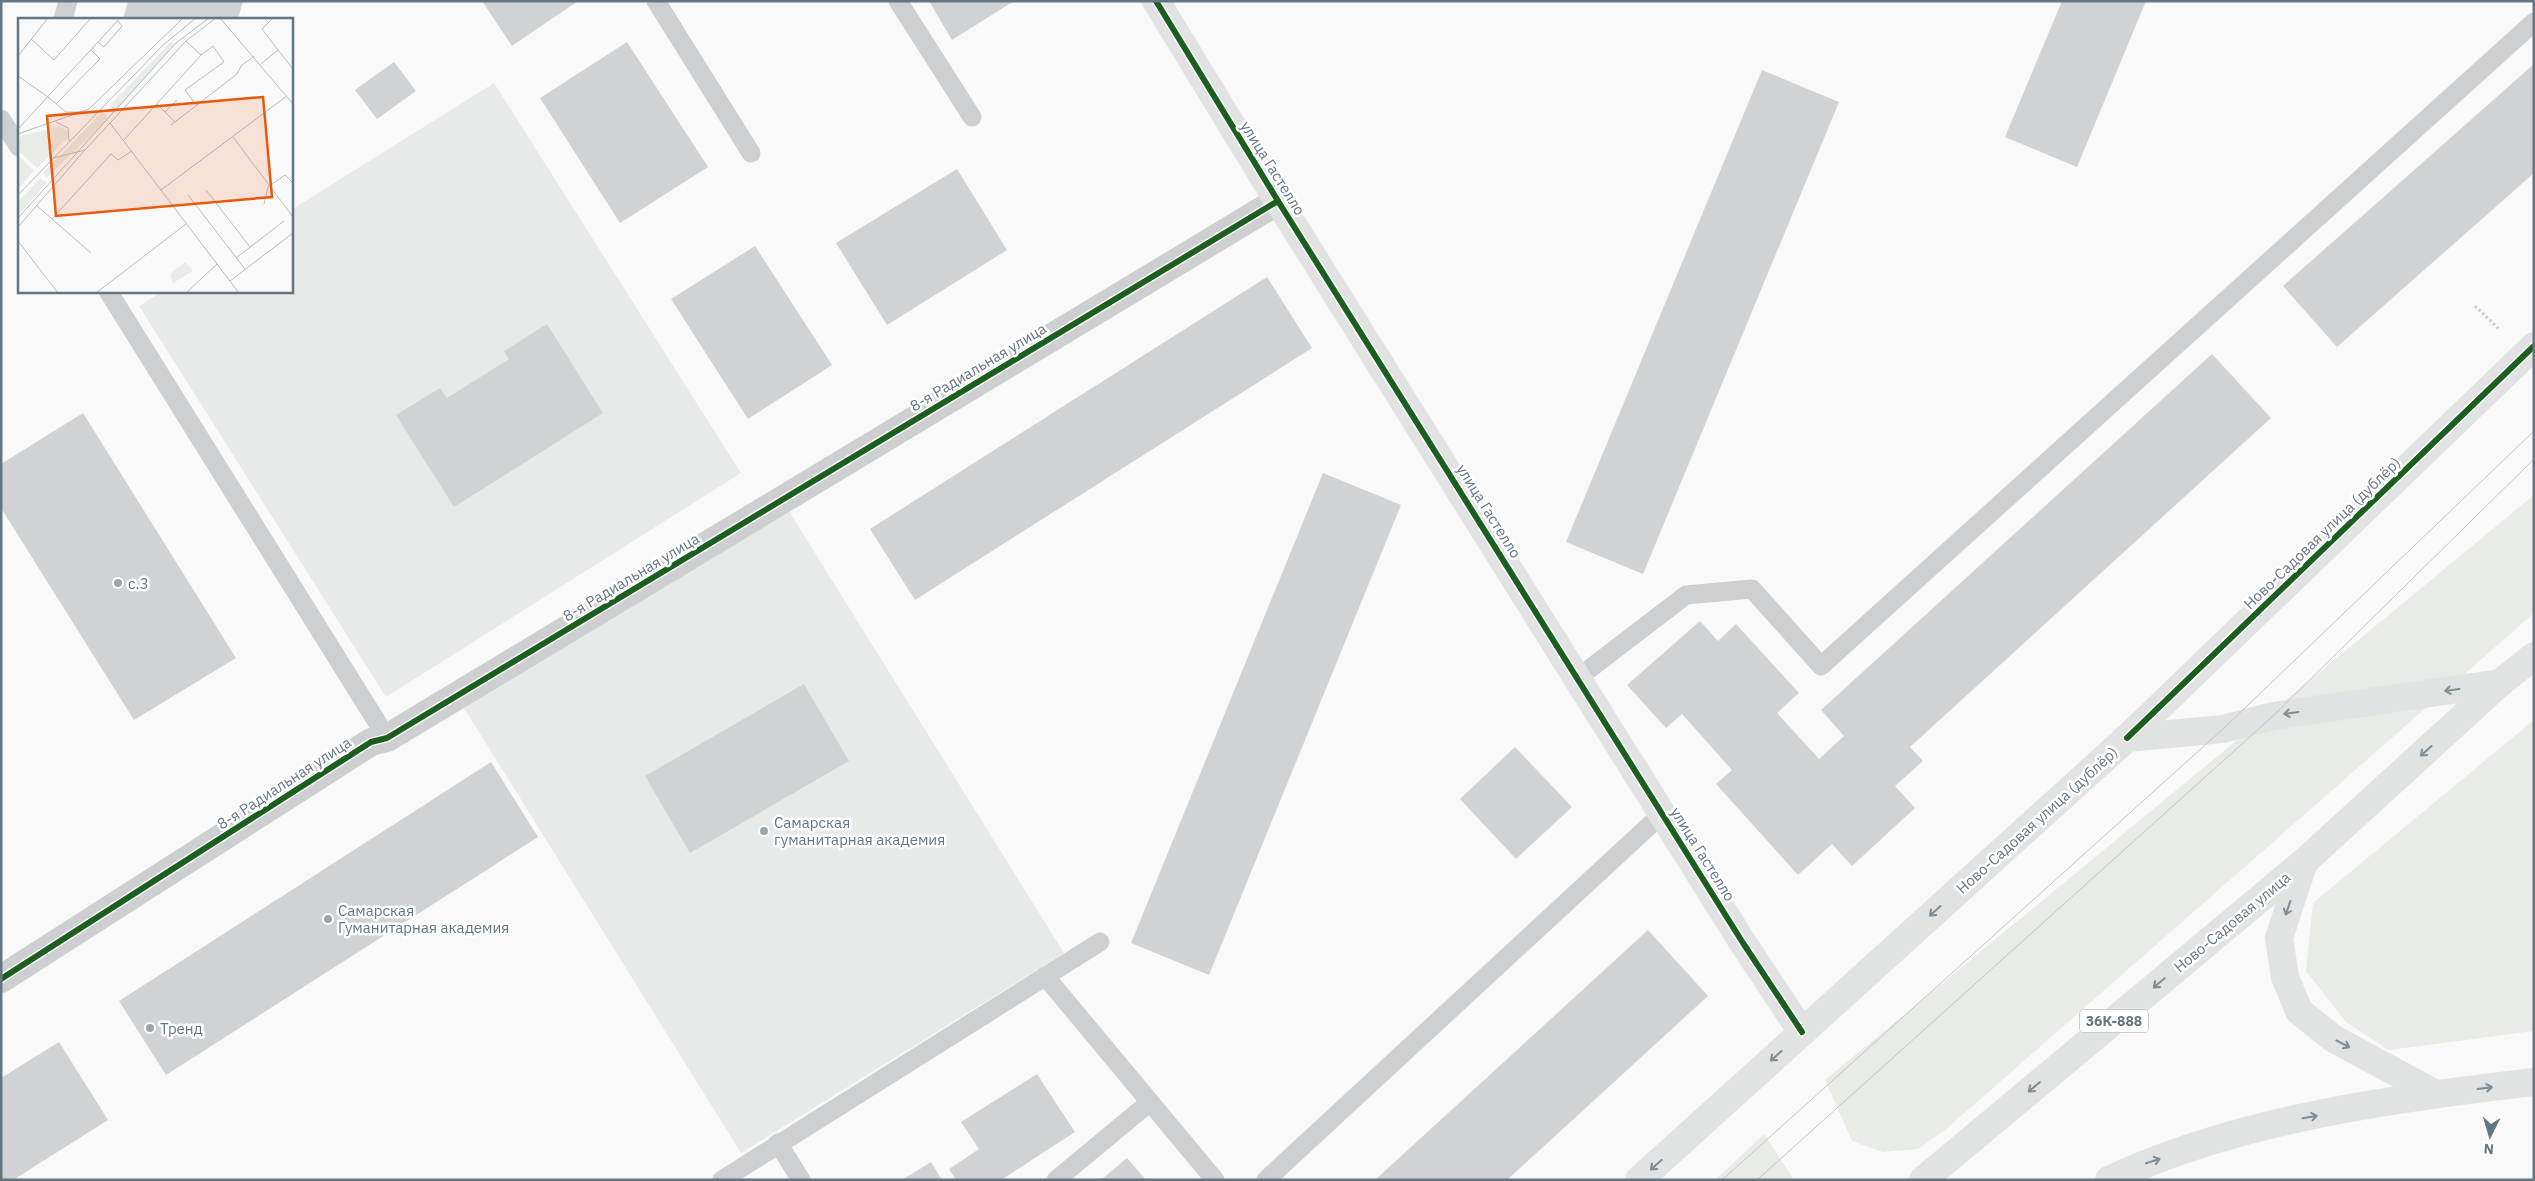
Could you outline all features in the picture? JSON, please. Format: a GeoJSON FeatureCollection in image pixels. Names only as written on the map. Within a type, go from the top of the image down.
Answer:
{"type":"FeatureCollection","features":[{"type":"Feature","properties":{"kind":"main road","name":"улица Гастелло"},"geometry":{"type":"LineString","coordinates":[[1156,1],[1278,201],[1802,1032]]}},
{"type":"Feature","properties":{"kind":"main road","name":"Ново-Садовая улица (дублёр)"},"geometry":{"type":"LineString","coordinates":[[1639,1180],[2127,738],[2534,346]]}},
{"type":"Feature","properties":{"kind":"main road","name":"Ново-Садовая улица"},"geometry":{"type":"LineString","coordinates":[[1923,1180],[2304,862],[2500,683],[2534,656]]}},
{"type":"Feature","properties":{"kind":"main road"},"geometry":{"type":"LineString","coordinates":[[2127,738],[2223,730],[2273,716],[2500,683]]}},
{"type":"Feature","properties":{"kind":"main road"},"geometry":{"type":"LineString","coordinates":[[2304,862],[2278,938],[2285,977],[2299,1011],[2334,1039],[2436,1094]]}},
{"type":"Feature","properties":{"kind":"main road"},"geometry":{"type":"LineString","coordinates":[[2109,1180],[2141,1164],[2268,1125],[2436,1094],[2534,1082]]}},
{"type":"Feature","properties":{"kind":"street","name":"8-я Радиальная улица"},"geometry":{"type":"LineString","coordinates":[[1,979],[371,742],[387,738],[1278,201]]}},
{"type":"Feature","properties":{"kind":"lane"},"geometry":{"type":"LineString","coordinates":[[63,18],[68,1]]}},
{"type":"Feature","properties":{"kind":"lane"},"geometry":{"type":"LineString","coordinates":[[656,1],[752,153]]}},
{"type":"Feature","properties":{"kind":"lane"},"geometry":{"type":"LineString","coordinates":[[898,1],[972,118]]}},
{"type":"Feature","properties":{"kind":"lane"},"geometry":{"type":"LineString","coordinates":[[1579,677],[1686,595],[1752,589],[1821,666],[2534,22]]}},
{"type":"Feature","properties":{"kind":"lane"},"geometry":{"type":"LineString","coordinates":[[1,119],[13,140]]}},
{"type":"Feature","properties":{"kind":"lane"},"geometry":{"type":"LineString","coordinates":[[109,292],[387,738]]}},
{"type":"Feature","properties":{"kind":"lane"},"geometry":{"type":"LineString","coordinates":[[1266,1180],[1663,813]]}},
{"type":"Feature","properties":{"kind":"lane"},"geometry":{"type":"LineString","coordinates":[[722,1180],[1100,942]]}},
{"type":"Feature","properties":{"kind":"lane"},"geometry":{"type":"LineString","coordinates":[[1045,976],[1215,1180]]}},
{"type":"Feature","properties":{"kind":"lane"},"geometry":{"type":"LineString","coordinates":[[1056,1180],[1150,1102]]}},
{"type":"Feature","properties":{"kind":"lane"},"geometry":{"type":"LineString","coordinates":[[778,1143],[801,1180]]}},
{"type":"Feature","properties":{"kind":"shaded area"},"geometry":{"type":"Polygon","coordinates":[[[494,83],[741,473],[386,697],[139,306],[161,292],[292,292],[292,209],[494,83]]]}},
{"type":"Feature","properties":{"kind":"shaded area"},"geometry":{"type":"Polygon","coordinates":[[[2534,495],[2534,613],[1945,1130],[1918,1149],[1883,1152],[1852,1141],[1825,1080],[2534,495]]]}},
{"type":"Feature","properties":{"kind":"shaded area","name":"Самарская гуманитарная академия"},"geometry":{"type":"Polygon","coordinates":[[[787,508],[1064,953],[741,1153],[464,708],[787,508]]]}},
{"type":"Feature","properties":{"kind":"shaded area"},"geometry":{"type":"Polygon","coordinates":[[[2534,720],[2534,1031],[2389,1050],[2346,1022],[2306,971],[2313,903],[2534,720]]]}},
{"type":"Feature","properties":{"kind":"shaded area"},"geometry":{"type":"Polygon","coordinates":[[[1764,1134],[1794,1180],[1715,1180],[1764,1134]]]}},
{"type":"Feature","properties":{"kind":"building"},"geometry":{"type":"Polygon","coordinates":[[[128,1],[243,1],[238,18],[123,18],[128,1]]]}},
{"type":"Feature","properties":{"kind":"building"},"geometry":{"type":"Polygon","coordinates":[[[482,1],[578,1],[512,46],[482,1]]]}},
{"type":"Feature","properties":{"kind":"building"},"geometry":{"type":"Polygon","coordinates":[[[929,1],[1014,1],[952,40],[929,1]]]}},
{"type":"Feature","properties":{"kind":"building"},"geometry":{"type":"Polygon","coordinates":[[[2062,1],[2146,1],[2077,167],[2005,137],[2062,1]]]}},
{"type":"Feature","properties":{"kind":"building"},"geometry":{"type":"Polygon","coordinates":[[[627,42],[708,167],[620,223],[540,98],[627,42]]]}},
{"type":"Feature","properties":{"kind":"building"},"geometry":{"type":"Polygon","coordinates":[[[394,62],[416,91],[377,119],[355,90],[394,62]]]}},
{"type":"Feature","properties":{"kind":"building"},"geometry":{"type":"Polygon","coordinates":[[[2534,64],[2534,173],[2337,347],[2283,286],[2534,64]]]}},
{"type":"Feature","properties":{"kind":"building"},"geometry":{"type":"Polygon","coordinates":[[[1762,70],[1839,102],[1643,574],[1566,542],[1762,70]]]}},
{"type":"Feature","properties":{"kind":"building"},"geometry":{"type":"Polygon","coordinates":[[[957,169],[1007,250],[887,325],[836,243],[957,169]]]}},
{"type":"Feature","properties":{"kind":"building"},"geometry":{"type":"Polygon","coordinates":[[[755,246],[832,365],[748,419],[671,299],[755,246]]]}},
{"type":"Feature","properties":{"kind":"building"},"geometry":{"type":"Polygon","coordinates":[[[1267,277],[1312,348],[915,600],[870,529],[1267,277]]]}},
{"type":"Feature","properties":{"kind":"building"},"geometry":{"type":"Polygon","coordinates":[[[547,324],[603,413],[454,507],[396,415],[440,388],[447,398],[509,359],[504,351],[547,324]]]}},
{"type":"Feature","properties":{"kind":"building"},"geometry":{"type":"Polygon","coordinates":[[[2212,354],[2271,418],[1910,747],[1923,761],[1895,786],[1915,808],[1852,866],[1832,844],[1798,875],[1716,784],[1732,770],[1682,714],[1666,728],[1627,685],[1700,621],[1718,641],[1736,624],[1799,693],[1777,713],[1819,759],[1844,736],[1821,710],[2212,354]]]}},
{"type":"Feature","properties":{"kind":"building","name":"с.3"},"geometry":{"type":"Polygon","coordinates":[[[83,413],[236,658],[134,720],[1,508],[1,464],[83,413]]]}},
{"type":"Feature","properties":{"kind":"building"},"geometry":{"type":"Polygon","coordinates":[[[1323,473],[1401,505],[1209,975],[1131,943],[1323,473]]]}},
{"type":"Feature","properties":{"kind":"building"},"geometry":{"type":"Polygon","coordinates":[[[804,684],[849,761],[690,853],[645,776],[804,684]]]}},
{"type":"Feature","properties":{"kind":"building"},"geometry":{"type":"Polygon","coordinates":[[[1515,747],[1572,807],[1516,859],[1460,799],[1515,747]]]}},
{"type":"Feature","properties":{"kind":"building","name":"Самарская Гуманитарная академия"},"geometry":{"type":"Polygon","coordinates":[[[491,762],[538,837],[166,1075],[119,1001],[491,762]]]}},
{"type":"Feature","properties":{"kind":"building"},"geometry":{"type":"Polygon","coordinates":[[[1648,930],[1708,996],[1507,1180],[1375,1180],[1648,930]]]}},
{"type":"Feature","properties":{"kind":"building"},"geometry":{"type":"Polygon","coordinates":[[[59,1042],[108,1120],[13,1180],[1,1180],[1,1078],[59,1042]]]}},
{"type":"Feature","properties":{"kind":"building"},"geometry":{"type":"Polygon","coordinates":[[[1037,1074],[1075,1132],[1001,1180],[956,1180],[949,1169],[979,1149],[961,1122],[1037,1074]]]}},
{"type":"Feature","properties":{"kind":"building"},"geometry":{"type":"Polygon","coordinates":[[[1127,1158],[1146,1180],[1101,1180],[1127,1158]]]}},
{"type":"Feature","properties":{"kind":"building"},"geometry":{"type":"Polygon","coordinates":[[[931,1162],[942,1180],[902,1180],[931,1162]]]}},
{"type":"Feature","properties":{"kind":"tram line"},"geometry":{"type":"LineString","coordinates":[[1722,1180],[2223,729],[2534,431]]}},
{"type":"Feature","properties":{"kind":"tram line"},"geometry":{"type":"LineString","coordinates":[[1757,1180],[2273,716],[2534,459]]}},
{"type":"Feature","properties":{"kind":"cycle path"},"geometry":{"type":"LineString","coordinates":[[1156,1],[1278,201],[1743,943],[1802,1032]]}},
{"type":"Feature","properties":{"kind":"cycle path"},"geometry":{"type":"LineString","coordinates":[[1,979],[371,742],[387,738],[1278,201]]}},
{"type":"Feature","properties":{"kind":"cycle path"},"geometry":{"type":"LineString","coordinates":[[2127,738],[2534,346]]}},
{"type":"Feature","properties":{"kind":"place","name":"с.3"},"geometry":{"type":"Point","coordinates":[118,583]}},
{"type":"Feature","properties":{"kind":"place","name":"Самарская гуманитарная академия"},"geometry":{"type":"Point","coordinates":[764,831]}},
{"type":"Feature","properties":{"kind":"place","name":"Самарская Гуманитарная академия"},"geometry":{"type":"Point","coordinates":[328,919]}},
{"type":"Feature","properties":{"kind":"place","name":"Тренд"},"geometry":{"type":"Point","coordinates":[150,1028]}}]}
